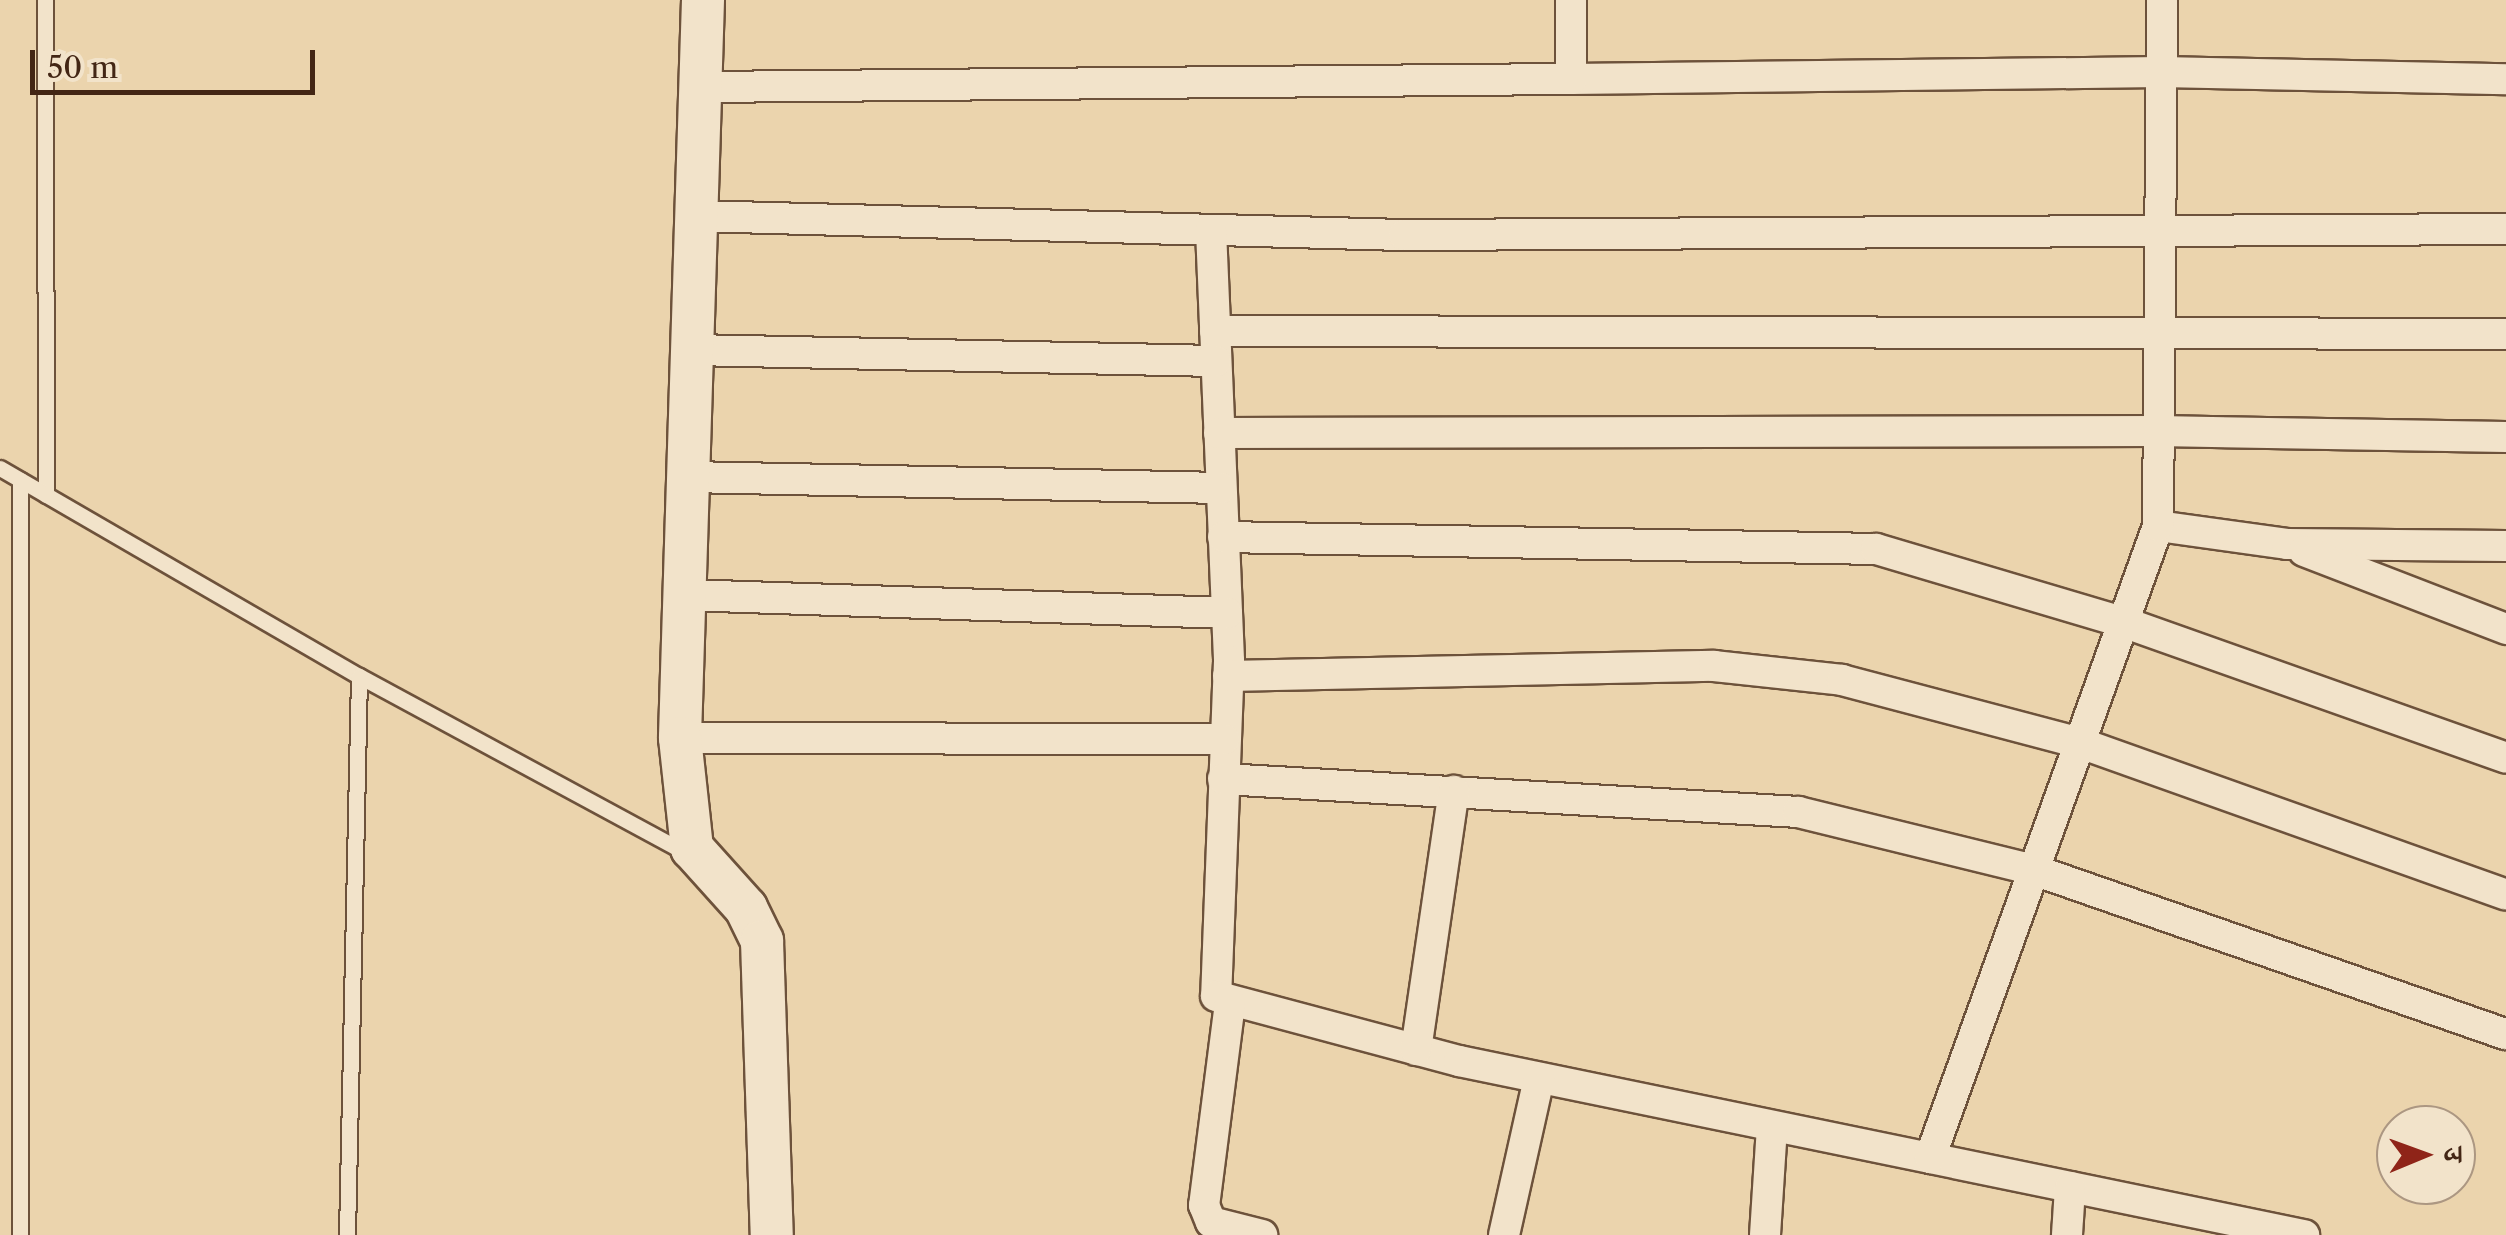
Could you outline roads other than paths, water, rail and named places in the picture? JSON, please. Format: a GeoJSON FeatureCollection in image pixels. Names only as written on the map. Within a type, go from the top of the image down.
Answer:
{"type":"FeatureCollection","features":[{"type":"Feature","properties":{"kind":"street"},"geometry":{"type":"LineString","coordinates":[[703,0],[680,738],[687,826],[703,862],[746,908],[762,941],[780,1225]]}},
{"type":"Feature","properties":{"kind":"street"},"geometry":{"type":"LineString","coordinates":[[1571,0],[1571,79]]}},
{"type":"Feature","properties":{"kind":"street"},"geometry":{"type":"LineString","coordinates":[[1930,1158],[2158,526],[2162,0]]}},
{"type":"Feature","properties":{"kind":"street"},"geometry":{"type":"LineString","coordinates":[[700,87],[2161,72],[2506,78]]}},
{"type":"Feature","properties":{"kind":"street"},"geometry":{"type":"LineString","coordinates":[[696,216],[1404,235],[2506,230]]}},
{"type":"Feature","properties":{"kind":"street"},"geometry":{"type":"LineString","coordinates":[[1210,230],[1228,676],[1214,990],[1230,1003],[1539,1078],[2304,1235]]}},
{"type":"Feature","properties":{"kind":"street"},"geometry":{"type":"LineString","coordinates":[[692,350],[1215,346],[2157,329],[2506,334]]}},
{"type":"Feature","properties":{"kind":"street"},"geometry":{"type":"LineString","coordinates":[[1219,433],[2158,431],[2506,437]]}},
{"type":"Feature","properties":{"kind":"street"},"geometry":{"type":"LineString","coordinates":[[688,476],[1221,488]]}},
{"type":"Feature","properties":{"kind":"street"},"geometry":{"type":"LineString","coordinates":[[2158,526],[2287,544],[2506,546]]}},
{"type":"Feature","properties":{"kind":"street"},"geometry":{"type":"LineString","coordinates":[[1224,538],[1876,550],[2123,622],[2506,758]]}},
{"type":"Feature","properties":{"kind":"street"},"geometry":{"type":"LineString","coordinates":[[2287,544],[2506,629]]}},
{"type":"Feature","properties":{"kind":"street"},"geometry":{"type":"LineString","coordinates":[[685,595],[1227,613]]}},
{"type":"Feature","properties":{"kind":"street"},"geometry":{"type":"LineString","coordinates":[[1228,676],[1714,666],[1842,680],[2080,742],[2506,894]]}},
{"type":"Feature","properties":{"kind":"street"},"geometry":{"type":"LineString","coordinates":[[680,738],[1224,738]]}},
{"type":"Feature","properties":{"kind":"street"},"geometry":{"type":"LineString","coordinates":[[1223,779],[1770,808],[2034,870],[2506,1034]]}},
{"type":"Feature","properties":{"kind":"street"},"geometry":{"type":"LineString","coordinates":[[1416,1050],[1454,791]]}},
{"type":"Feature","properties":{"kind":"street"},"geometry":{"type":"LineString","coordinates":[[1230,1003],[1204,1206],[1211,1222],[1262,1235]]}},
{"type":"Feature","properties":{"kind":"street"},"geometry":{"type":"LineString","coordinates":[[1504,1235],[1539,1078]]}},
{"type":"Feature","properties":{"kind":"street"},"geometry":{"type":"LineString","coordinates":[[1765,1235],[1772,1126]]}},
{"type":"Feature","properties":{"kind":"street"},"geometry":{"type":"LineString","coordinates":[[2067,1235],[2070,1187]]}},
{"type":"Feature","properties":{"kind":"lane"},"geometry":{"type":"LineString","coordinates":[[46,0],[46,495]]}},
{"type":"Feature","properties":{"kind":"lane"},"geometry":{"type":"LineString","coordinates":[[0,468],[359,676],[703,862]]}},
{"type":"Feature","properties":{"kind":"lane"},"geometry":{"type":"LineString","coordinates":[[20,480],[20,1235]]}},
{"type":"Feature","properties":{"kind":"lane"},"geometry":{"type":"LineString","coordinates":[[347,1235],[359,676]]}}]}
